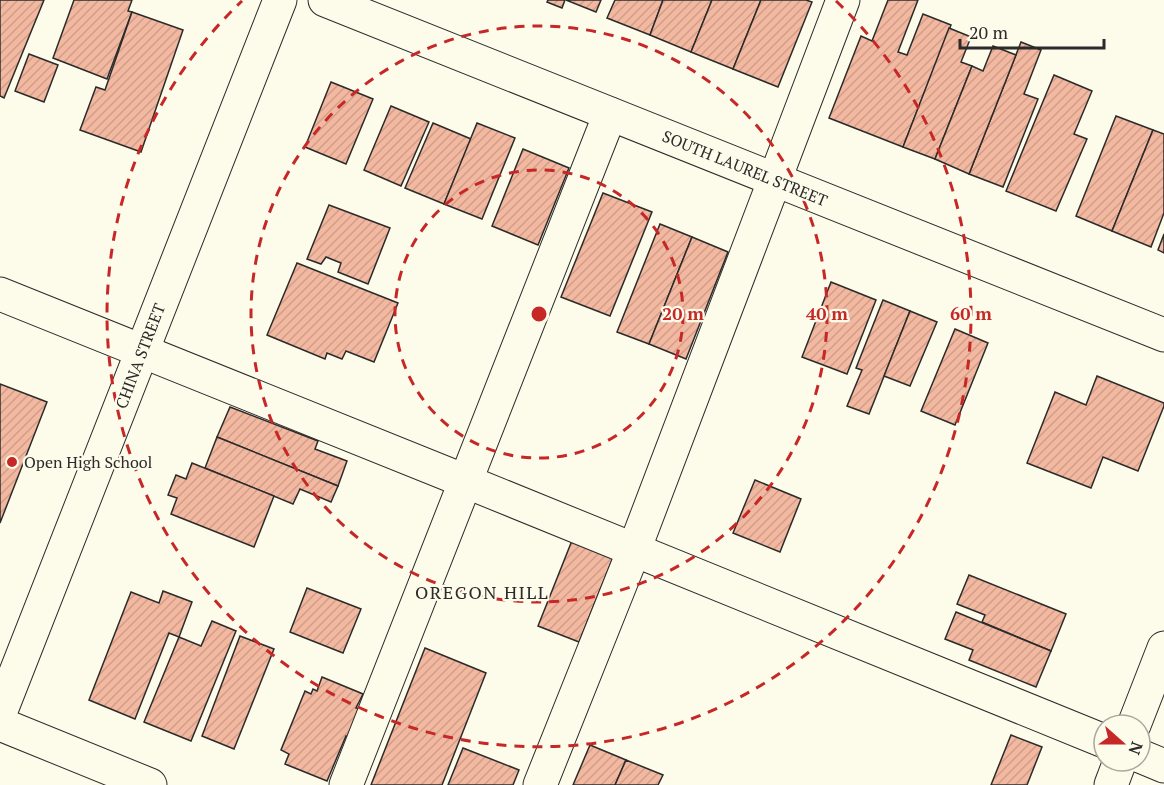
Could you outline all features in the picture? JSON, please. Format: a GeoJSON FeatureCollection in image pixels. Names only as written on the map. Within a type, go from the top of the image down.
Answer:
{"type":"FeatureCollection","features":[{"type":"Feature","properties":{"kind":"street","name":"CHINA STREET"},"geometry":{"type":"LineString","coordinates":[[0,713],[280,0]]}},
{"type":"Feature","properties":{"kind":"street","name":"SOUTH LAUREL STREET"},"geometry":{"type":"LineString","coordinates":[[325,0],[1164,335]]}},
{"type":"Feature","properties":{"kind":"street"},"geometry":{"type":"LineString","coordinates":[[540,785],[634,550],[843,0]]}},
{"type":"Feature","properties":{"kind":"street"},"geometry":{"type":"LineString","coordinates":[[346,785],[610,114]]}},
{"type":"Feature","properties":{"kind":"street"},"geometry":{"type":"LineString","coordinates":[[0,294],[1092,736]]}},
{"type":"Feature","properties":{"kind":"street"},"geometry":{"type":"LineString","coordinates":[[1139,713],[1164,648]]}},
{"type":"Feature","properties":{"kind":"street"},"geometry":{"type":"LineString","coordinates":[[0,724],[150,785]]}},
{"type":"Feature","properties":{"kind":"building"},"geometry":{"type":"Polygon","coordinates":[[[0,0],[44,0],[4,98],[0,96],[0,0]]]}},
{"type":"Feature","properties":{"kind":"building"},"geometry":{"type":"Polygon","coordinates":[[[74,0],[132,0],[128,11],[132,12],[107,79],[53,58],[74,0]]]}},
{"type":"Feature","properties":{"kind":"building"},"geometry":{"type":"Polygon","coordinates":[[[548,0],[565,0],[562,8],[547,2],[548,0]]]}},
{"type":"Feature","properties":{"kind":"building"},"geometry":{"type":"Polygon","coordinates":[[[566,0],[601,0],[596,12],[566,0]]]}},
{"type":"Feature","properties":{"kind":"building"},"geometry":{"type":"Polygon","coordinates":[[[615,0],[663,0],[650,35],[607,18],[615,0]]]}},
{"type":"Feature","properties":{"kind":"building"},"geometry":{"type":"Polygon","coordinates":[[[663,0],[712,0],[691,52],[650,35],[663,0]]]}},
{"type":"Feature","properties":{"kind":"building"},"geometry":{"type":"Polygon","coordinates":[[[712,0],[761,0],[733,69],[691,52],[712,0]]]}},
{"type":"Feature","properties":{"kind":"building"},"geometry":{"type":"Polygon","coordinates":[[[761,0],[812,2],[778,87],[733,69],[761,0]]]}},
{"type":"Feature","properties":{"kind":"building"},"geometry":{"type":"Polygon","coordinates":[[[888,0],[918,0],[898,52],[907,55],[923,14],[951,25],[903,147],[829,118],[861,36],[872,41],[888,0]]]}},
{"type":"Feature","properties":{"kind":"building"},"geometry":{"type":"Polygon","coordinates":[[[132,12],[183,30],[141,152],[80,130],[96,87],[105,90],[132,12]]]}},
{"type":"Feature","properties":{"kind":"building"},"geometry":{"type":"Polygon","coordinates":[[[949,28],[971,37],[961,62],[972,66],[935,159],[903,147],[949,28]]]}},
{"type":"Feature","properties":{"kind":"building"},"geometry":{"type":"Polygon","coordinates":[[[1021,42],[1041,50],[1024,94],[1038,99],[1003,187],[969,174],[1021,42]]]}},
{"type":"Feature","properties":{"kind":"building"},"geometry":{"type":"Polygon","coordinates":[[[993,46],[1016,55],[969,174],[935,159],[972,66],[983,71],[993,46]]]}},
{"type":"Feature","properties":{"kind":"building"},"geometry":{"type":"Polygon","coordinates":[[[29,54],[58,65],[44,102],[15,91],[29,54]]]}},
{"type":"Feature","properties":{"kind":"building"},"geometry":{"type":"Polygon","coordinates":[[[1054,75],[1092,91],[1074,134],[1087,139],[1056,211],[1006,191],[1054,75]]]}},
{"type":"Feature","properties":{"kind":"building"},"geometry":{"type":"Polygon","coordinates":[[[331,82],[373,99],[346,164],[305,147],[331,82]]]}},
{"type":"Feature","properties":{"kind":"building"},"geometry":{"type":"Polygon","coordinates":[[[391,106],[429,122],[401,186],[364,170],[391,106]]]}},
{"type":"Feature","properties":{"kind":"building"},"geometry":{"type":"Polygon","coordinates":[[[1116,116],[1153,130],[1112,231],[1076,216],[1116,116]]]}},
{"type":"Feature","properties":{"kind":"building"},"geometry":{"type":"Polygon","coordinates":[[[433,123],[471,139],[444,204],[405,188],[433,123]]]}},
{"type":"Feature","properties":{"kind":"building"},"geometry":{"type":"Polygon","coordinates":[[[477,123],[515,138],[482,219],[444,204],[477,123]]]}},
{"type":"Feature","properties":{"kind":"building"},"geometry":{"type":"Polygon","coordinates":[[[1153,130],[1164,134],[1164,213],[1151,247],[1112,231],[1153,130]]]}},
{"type":"Feature","properties":{"kind":"building"},"geometry":{"type":"Polygon","coordinates":[[[523,149],[569,168],[538,245],[492,226],[523,149]]]}},
{"type":"Feature","properties":{"kind":"building"},"geometry":{"type":"Polygon","coordinates":[[[603,193],[652,212],[610,316],[561,297],[603,193]]]}},
{"type":"Feature","properties":{"kind":"building"},"geometry":{"type":"Polygon","coordinates":[[[329,205],[390,228],[368,284],[338,272],[341,263],[326,257],[321,264],[307,259],[329,205]]]}},
{"type":"Feature","properties":{"kind":"building"},"geometry":{"type":"Polygon","coordinates":[[[660,224],[692,237],[649,344],[617,332],[660,224]]]}},
{"type":"Feature","properties":{"kind":"building"},"geometry":{"type":"Polygon","coordinates":[[[1164,234],[1164,253],[1158,250],[1164,234]]]}},
{"type":"Feature","properties":{"kind":"building"},"geometry":{"type":"Polygon","coordinates":[[[692,237],[728,252],[686,359],[649,344],[692,237]]]}},
{"type":"Feature","properties":{"kind":"building"},"geometry":{"type":"Polygon","coordinates":[[[297,263],[398,303],[374,362],[346,351],[342,359],[327,353],[325,359],[267,335],[297,263]]]}},
{"type":"Feature","properties":{"kind":"building"},"geometry":{"type":"Polygon","coordinates":[[[831,282],[876,300],[847,374],[802,357],[831,282]]]}},
{"type":"Feature","properties":{"kind":"building"},"geometry":{"type":"Polygon","coordinates":[[[883,300],[910,311],[869,414],[847,406],[862,370],[856,368],[883,300]]]}},
{"type":"Feature","properties":{"kind":"building"},"geometry":{"type":"Polygon","coordinates":[[[910,311],[937,322],[910,386],[884,376],[910,311]]]}},
{"type":"Feature","properties":{"kind":"building"},"geometry":{"type":"Polygon","coordinates":[[[955,329],[988,343],[955,425],[921,411],[955,329]]]}},
{"type":"Feature","properties":{"kind":"building"},"geometry":{"type":"Polygon","coordinates":[[[1097,376],[1164,403],[1164,406],[1138,471],[1103,457],[1091,488],[1027,463],[1055,392],[1086,405],[1097,376]]]}},
{"type":"Feature","properties":{"kind":"building","name":"Open High School"},"geometry":{"type":"Polygon","coordinates":[[[0,384],[47,402],[0,523],[0,384]]]}},
{"type":"Feature","properties":{"kind":"building"},"geometry":{"type":"Polygon","coordinates":[[[230,407],[318,441],[315,449],[347,461],[338,486],[217,437],[230,407]]]}},
{"type":"Feature","properties":{"kind":"building"},"geometry":{"type":"Polygon","coordinates":[[[217,437],[338,486],[331,502],[300,489],[293,504],[205,468],[217,437]]]}},
{"type":"Feature","properties":{"kind":"building"},"geometry":{"type":"Polygon","coordinates":[[[192,463],[274,496],[254,547],[171,514],[177,498],[168,495],[176,475],[186,479],[192,463]]]}},
{"type":"Feature","properties":{"kind":"building"},"geometry":{"type":"Polygon","coordinates":[[[755,480],[801,499],[780,552],[733,533],[755,480]]]}},
{"type":"Feature","properties":{"kind":"building"},"geometry":{"type":"Polygon","coordinates":[[[573,538],[614,555],[579,642],[538,626],[573,538]]]}},
{"type":"Feature","properties":{"kind":"building"},"geometry":{"type":"Polygon","coordinates":[[[969,575],[1066,614],[1051,651],[982,622],[985,615],[957,604],[969,575]]]}},
{"type":"Feature","properties":{"kind":"building"},"geometry":{"type":"Polygon","coordinates":[[[307,588],[361,609],[343,653],[290,632],[307,588]]]}},
{"type":"Feature","properties":{"kind":"building"},"geometry":{"type":"Polygon","coordinates":[[[163,591],[192,602],[179,637],[169,633],[135,719],[89,700],[131,592],[159,603],[163,591]]]}},
{"type":"Feature","properties":{"kind":"building"},"geometry":{"type":"Polygon","coordinates":[[[956,612],[1051,651],[1036,687],[969,660],[973,650],[945,639],[956,612]]]}},
{"type":"Feature","properties":{"kind":"building"},"geometry":{"type":"Polygon","coordinates":[[[212,621],[236,631],[191,741],[144,722],[179,637],[201,646],[212,621]]]}},
{"type":"Feature","properties":{"kind":"building"},"geometry":{"type":"Polygon","coordinates":[[[240,636],[274,649],[234,749],[202,736],[240,636]]]}},
{"type":"Feature","properties":{"kind":"building"},"geometry":{"type":"Polygon","coordinates":[[[425,648],[486,673],[442,785],[371,785],[425,648]]]}},
{"type":"Feature","properties":{"kind":"building"},"geometry":{"type":"Polygon","coordinates":[[[322,677],[363,694],[356,708],[361,709],[349,737],[346,736],[327,781],[285,764],[289,754],[281,750],[305,691],[311,694],[313,689],[317,691],[322,677]]]}},
{"type":"Feature","properties":{"kind":"building"},"geometry":{"type":"Polygon","coordinates":[[[1011,735],[1042,747],[1027,785],[991,785],[1011,735]]]}},
{"type":"Feature","properties":{"kind":"building"},"geometry":{"type":"Polygon","coordinates":[[[590,745],[626,760],[615,785],[573,785],[590,745]]]}},
{"type":"Feature","properties":{"kind":"building"},"geometry":{"type":"Polygon","coordinates":[[[463,748],[519,770],[513,785],[448,785],[463,748]]]}},
{"type":"Feature","properties":{"kind":"building"},"geometry":{"type":"Polygon","coordinates":[[[626,760],[663,775],[658,785],[615,785],[626,760]]]}},
{"type":"Feature","properties":{"kind":"place","name":"Open High School"},"geometry":{"type":"Point","coordinates":[12,462]}},
{"type":"Feature","properties":{"kind":"district","name":"OREGON HILL"},"geometry":{"type":"Point","coordinates":[482,593]}}]}
